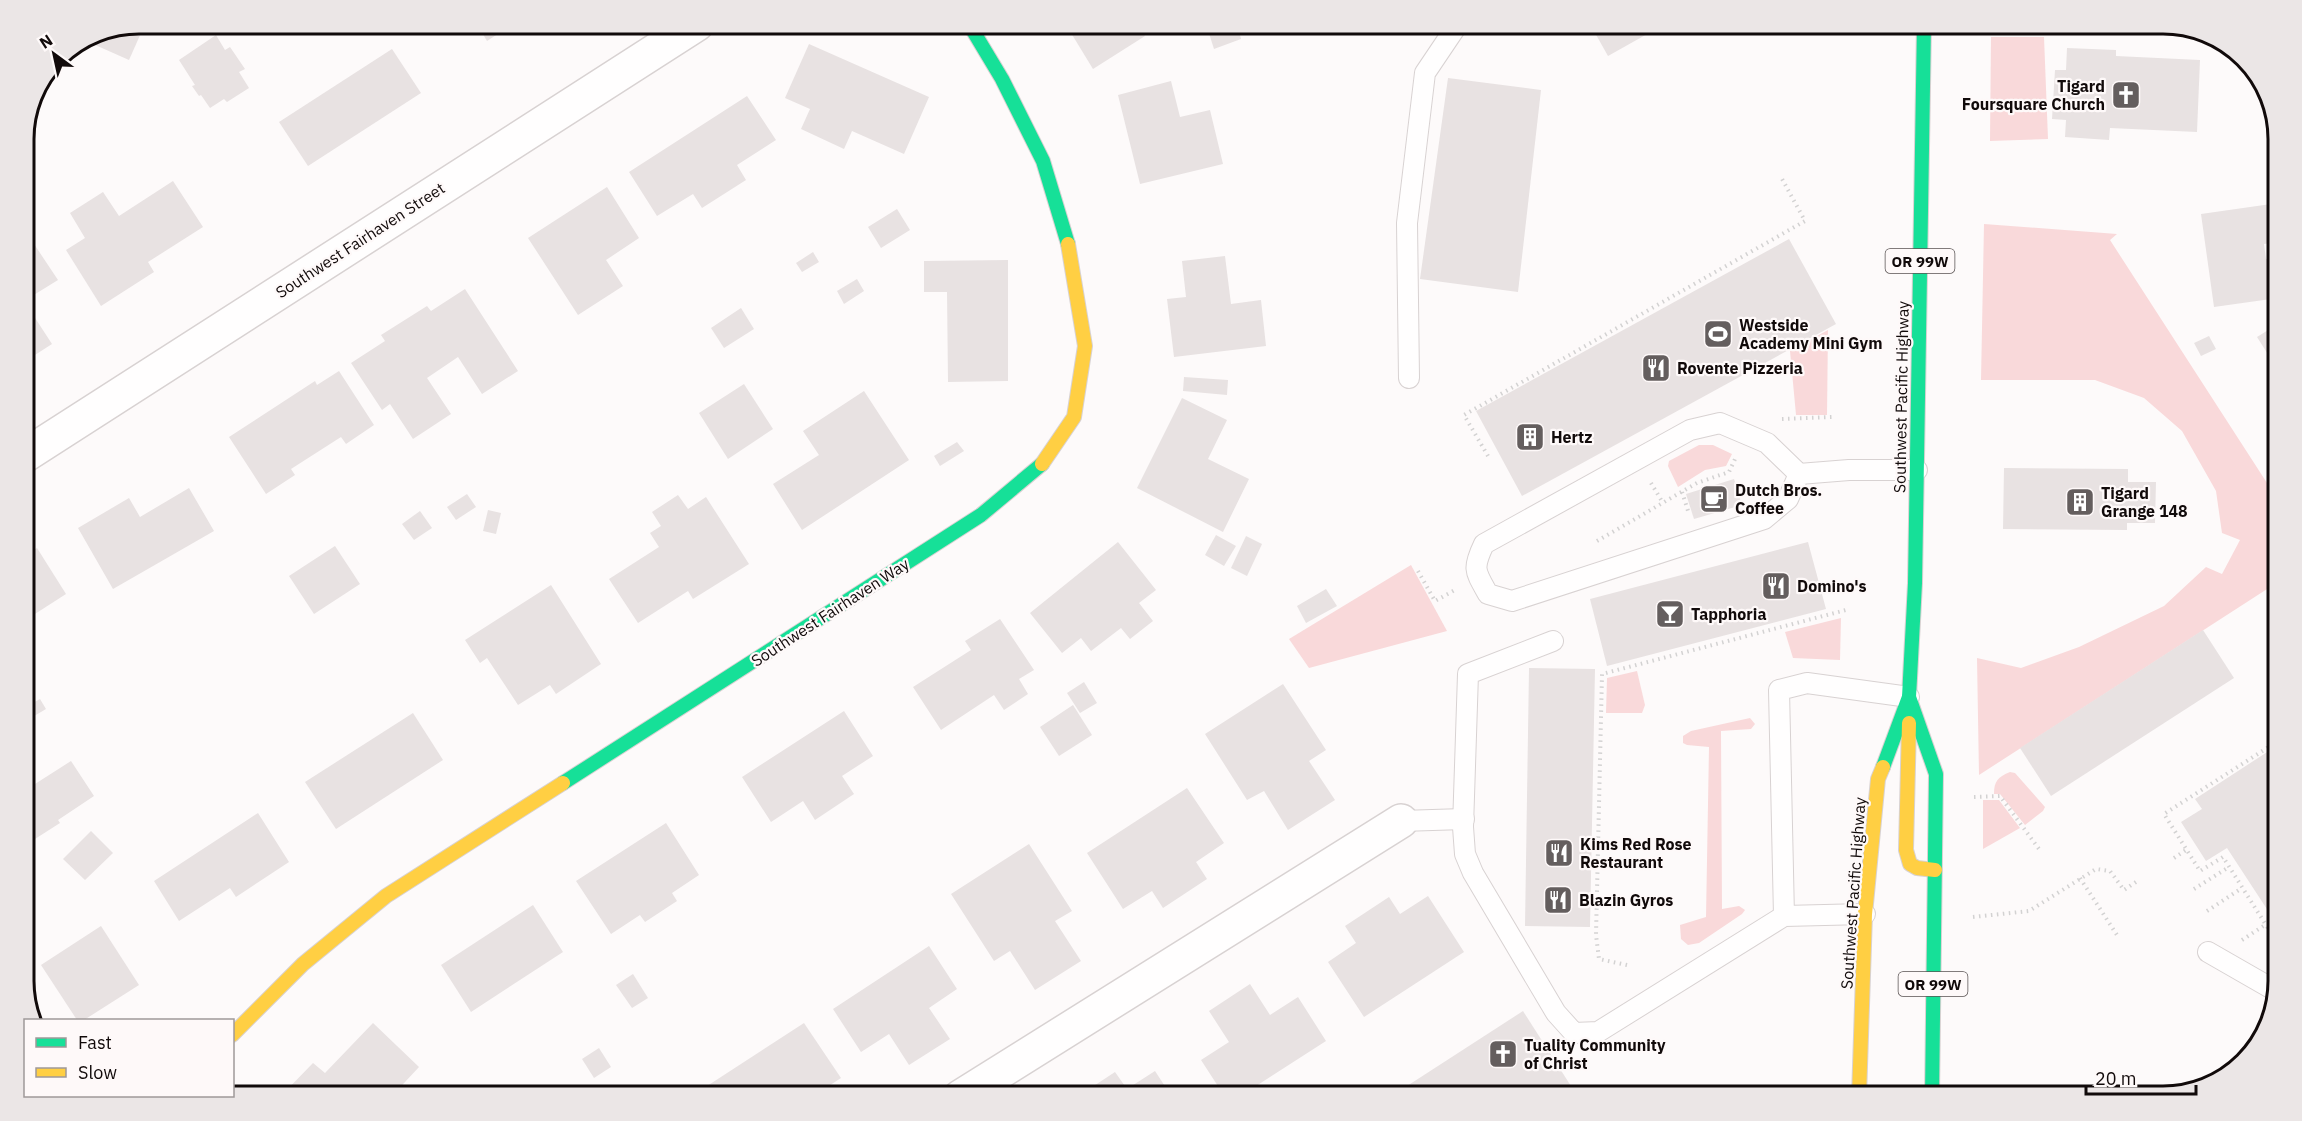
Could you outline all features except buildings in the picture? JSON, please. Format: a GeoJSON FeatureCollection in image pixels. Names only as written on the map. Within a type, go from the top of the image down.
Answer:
{"type":"FeatureCollection","features":[{"type":"Feature","properties":{"kind":"main road","name":"Southwest Pacific Highway"},"geometry":{"type":"LineString","coordinates":[[1859,1086],[1865,914],[1878,779],[1909,698],[1915,583],[1924,34]]}},
{"type":"Feature","properties":{"kind":"main road","name":"Southwest Fairhaven Way"},"geometry":{"type":"LineString","coordinates":[[234,1033],[303,964],[387,896],[981,515],[1046,461],[1074,417],[1085,346],[1070,251],[1043,160],[1002,79],[975,35]]}},
{"type":"Feature","properties":{"kind":"main road","name":"Southwest Pacific Highway"},"geometry":{"type":"LineString","coordinates":[[1909,698],[1936,774],[1932,1086]]}},
{"type":"Feature","properties":{"kind":"main road"},"geometry":{"type":"LineString","coordinates":[[1909,698],[1906,850],[1910,864],[1917,868],[1935,870]]}},
{"type":"Feature","properties":{"kind":"street","name":"Southwest Fairhaven Street"},"geometry":{"type":"LineString","coordinates":[[35,449],[680,35]]}},
{"type":"Feature","properties":{"kind":"street"},"geometry":{"type":"LineString","coordinates":[[978,1086],[1401,821]]}},
{"type":"Feature","properties":{"kind":"lane"},"geometry":{"type":"LineString","coordinates":[[1409,378],[1407,223],[1425,73],[1451,34]]}},
{"type":"Feature","properties":{"kind":"lane"},"geometry":{"type":"LineString","coordinates":[[1799,474],[1788,500],[1764,519],[1512,601],[1488,594],[1478,578],[1475,563],[1484,544],[1690,430],[1720,423],[1767,443],[1799,474],[1849,470],[1917,470]]}},
{"type":"Feature","properties":{"kind":"lane"},"geometry":{"type":"LineString","coordinates":[[1553,641],[1468,674],[1465,854],[1473,873],[1556,1013],[1574,1033],[1598,1032],[1784,916],[1865,914]]}},
{"type":"Feature","properties":{"kind":"lane"},"geometry":{"type":"LineString","coordinates":[[1784,916],[1779,690],[1807,683],[1909,698]]}},
{"type":"Feature","properties":{"kind":"lane"},"geometry":{"type":"LineString","coordinates":[[1401,821],[1464,819]]}},
{"type":"Feature","properties":{"kind":"lane"},"geometry":{"type":"LineString","coordinates":[[2208,952],[2268,986]]}},
{"type":"Feature","properties":{"kind":"path"},"geometry":{"type":"LineString","coordinates":[[1488,456],[1464,415],[1805,221],[1781,177]]}},
{"type":"Feature","properties":{"kind":"path"},"geometry":{"type":"LineString","coordinates":[[1774,419],[1833,417]]}},
{"type":"Feature","properties":{"kind":"path"},"geometry":{"type":"LineString","coordinates":[[1594,543],[1696,483],[1729,472],[1737,456]]}},
{"type":"Feature","properties":{"kind":"path"},"geometry":{"type":"LineString","coordinates":[[1682,492],[1690,519]]}},
{"type":"Feature","properties":{"kind":"path"},"geometry":{"type":"LineString","coordinates":[[1418,571],[1435,601],[1455,589]]}},
{"type":"Feature","properties":{"kind":"path"},"geometry":{"type":"LineString","coordinates":[[1628,966],[1599,959],[1596,935],[1602,674],[1846,610]]}},
{"type":"Feature","properties":{"kind":"path"},"geometry":{"type":"LineString","coordinates":[[2268,748],[2164,814],[2200,871],[2223,857],[2268,929]]}},
{"type":"Feature","properties":{"kind":"path"},"geometry":{"type":"LineString","coordinates":[[1974,797],[2000,796],[2039,849]]}},
{"type":"Feature","properties":{"kind":"path"},"geometry":{"type":"LineString","coordinates":[[2174,858],[2187,850]]}},
{"type":"Feature","properties":{"kind":"path"},"geometry":{"type":"LineString","coordinates":[[2194,889],[2229,867]]}},
{"type":"Feature","properties":{"kind":"path"},"geometry":{"type":"LineString","coordinates":[[1973,917],[2029,911],[2096,868],[2103,868],[2115,876],[2124,890],[2136,882]]}},
{"type":"Feature","properties":{"kind":"path"},"geometry":{"type":"LineString","coordinates":[[2080,878],[2117,935]]}},
{"type":"Feature","properties":{"kind":"path"},"geometry":{"type":"LineString","coordinates":[[2207,911],[2242,888]]}},
{"type":"Feature","properties":{"kind":"path"},"geometry":{"type":"LineString","coordinates":[[2240,941],[2265,925]]}},
{"type":"Feature","properties":{"kind":"shaded area"},"geometry":{"type":"Polygon","coordinates":[[[1991,37],[2044,37],[2048,139],[1990,141],[1991,37]]]}},
{"type":"Feature","properties":{"kind":"shaded area"},"geometry":{"type":"Polygon","coordinates":[[[1984,224],[2117,234],[2110,240],[2267,484],[2268,589],[1979,775],[1977,658],[2021,668],[2079,647],[2164,606],[2206,567],[2222,574],[2240,540],[2222,533],[2216,491],[2182,431],[2144,398],[2095,380],[1981,380],[1984,224]]]}},
{"type":"Feature","properties":{"kind":"shaded area"},"geometry":{"type":"Polygon","coordinates":[[[1828,330],[1827,415],[1796,415],[1790,351],[1828,330]]]}},
{"type":"Feature","properties":{"kind":"shaded area"},"geometry":{"type":"Polygon","coordinates":[[[1699,445],[1713,445],[1732,454],[1726,466],[1705,470],[1678,487],[1668,466],[1669,461],[1699,445]]]}},
{"type":"Feature","properties":{"kind":"shaded area"},"geometry":{"type":"Polygon","coordinates":[[[1411,565],[1447,631],[1309,668],[1289,639],[1411,565]]]}},
{"type":"Feature","properties":{"kind":"shaded area"},"geometry":{"type":"Polygon","coordinates":[[[1841,618],[1840,660],[1793,658],[1785,632],[1841,618]]]}},
{"type":"Feature","properties":{"kind":"shaded area"},"geometry":{"type":"Polygon","coordinates":[[[1637,671],[1645,705],[1642,713],[1606,713],[1607,678],[1637,671]]]}},
{"type":"Feature","properties":{"kind":"shaded area"},"geometry":{"type":"Polygon","coordinates":[[[1750,718],[1755,724],[1751,729],[1721,731],[1722,909],[1739,906],[1745,910],[1699,943],[1688,945],[1681,939],[1680,925],[1706,917],[1709,747],[1687,745],[1683,743],[1683,736],[1691,731],[1750,718]]]}},
{"type":"Feature","properties":{"kind":"shaded area"},"geometry":{"type":"Polygon","coordinates":[[[2010,772],[2015,773],[2045,807],[2025,825],[2000,794],[1994,794],[1997,780],[2010,772]]]}},
{"type":"Feature","properties":{"kind":"shaded area"},"geometry":{"type":"Polygon","coordinates":[[[1983,800],[1999,800],[2020,828],[1983,849],[1983,800]]]}},
{"type":"Feature","properties":{"kind":"traffic: fast"},"geometry":{"type":"LineString","coordinates":[[1883,767],[1909,697],[1915,583],[1924,34]]}},
{"type":"Feature","properties":{"kind":"traffic: fast"},"geometry":{"type":"LineString","coordinates":[[975,35],[1002,79],[1043,161],[1068,244]]}},
{"type":"Feature","properties":{"kind":"traffic: fast"},"geometry":{"type":"LineString","coordinates":[[563,783],[981,515],[1042,464]]}},
{"type":"Feature","properties":{"kind":"traffic: fast"},"geometry":{"type":"LineString","coordinates":[[1909,697],[1936,774],[1932,1086]]}},
{"type":"Feature","properties":{"kind":"traffic: slow"},"geometry":{"type":"LineString","coordinates":[[1042,464],[1074,417],[1085,346],[1068,244]]}},
{"type":"Feature","properties":{"kind":"traffic: slow"},"geometry":{"type":"LineString","coordinates":[[1909,723],[1906,850],[1910,864],[1917,868],[1935,870]]}},
{"type":"Feature","properties":{"kind":"traffic: slow"},"geometry":{"type":"LineString","coordinates":[[1859,1086],[1865,914],[1878,779],[1883,767]]}},
{"type":"Feature","properties":{"kind":"traffic: slow"},"geometry":{"type":"LineString","coordinates":[[234,1033],[303,964],[386,896],[563,783]]}},
{"type":"Feature","properties":{"kind":"place","name":"Tigard Foursquare Church"},"geometry":{"type":"Point","coordinates":[2126,95]}},
{"type":"Feature","properties":{"kind":"place","name":"Westside Academy Mini Gym"},"geometry":{"type":"Point","coordinates":[1718,334]}},
{"type":"Feature","properties":{"kind":"place","name":"Rovente Pizzeria"},"geometry":{"type":"Point","coordinates":[1656,368]}},
{"type":"Feature","properties":{"kind":"place","name":"Hertz"},"geometry":{"type":"Point","coordinates":[1530,437]}},
{"type":"Feature","properties":{"kind":"place","name":"Dutch Bros. Coffee"},"geometry":{"type":"Point","coordinates":[1714,499]}},
{"type":"Feature","properties":{"kind":"place","name":"Tigard Grange 148"},"geometry":{"type":"Point","coordinates":[2080,502]}},
{"type":"Feature","properties":{"kind":"place","name":"Domino's"},"geometry":{"type":"Point","coordinates":[1776,586]}},
{"type":"Feature","properties":{"kind":"place","name":"Tapphoria"},"geometry":{"type":"Point","coordinates":[1670,614]}},
{"type":"Feature","properties":{"kind":"place","name":"Kims Red Rose Restaurant"},"geometry":{"type":"Point","coordinates":[1559,853]}},
{"type":"Feature","properties":{"kind":"place","name":"Blazin Gyros"},"geometry":{"type":"Point","coordinates":[1558,900]}},
{"type":"Feature","properties":{"kind":"place","name":"Tuality Community of Christ"},"geometry":{"type":"Point","coordinates":[1503,1054]}}]}
